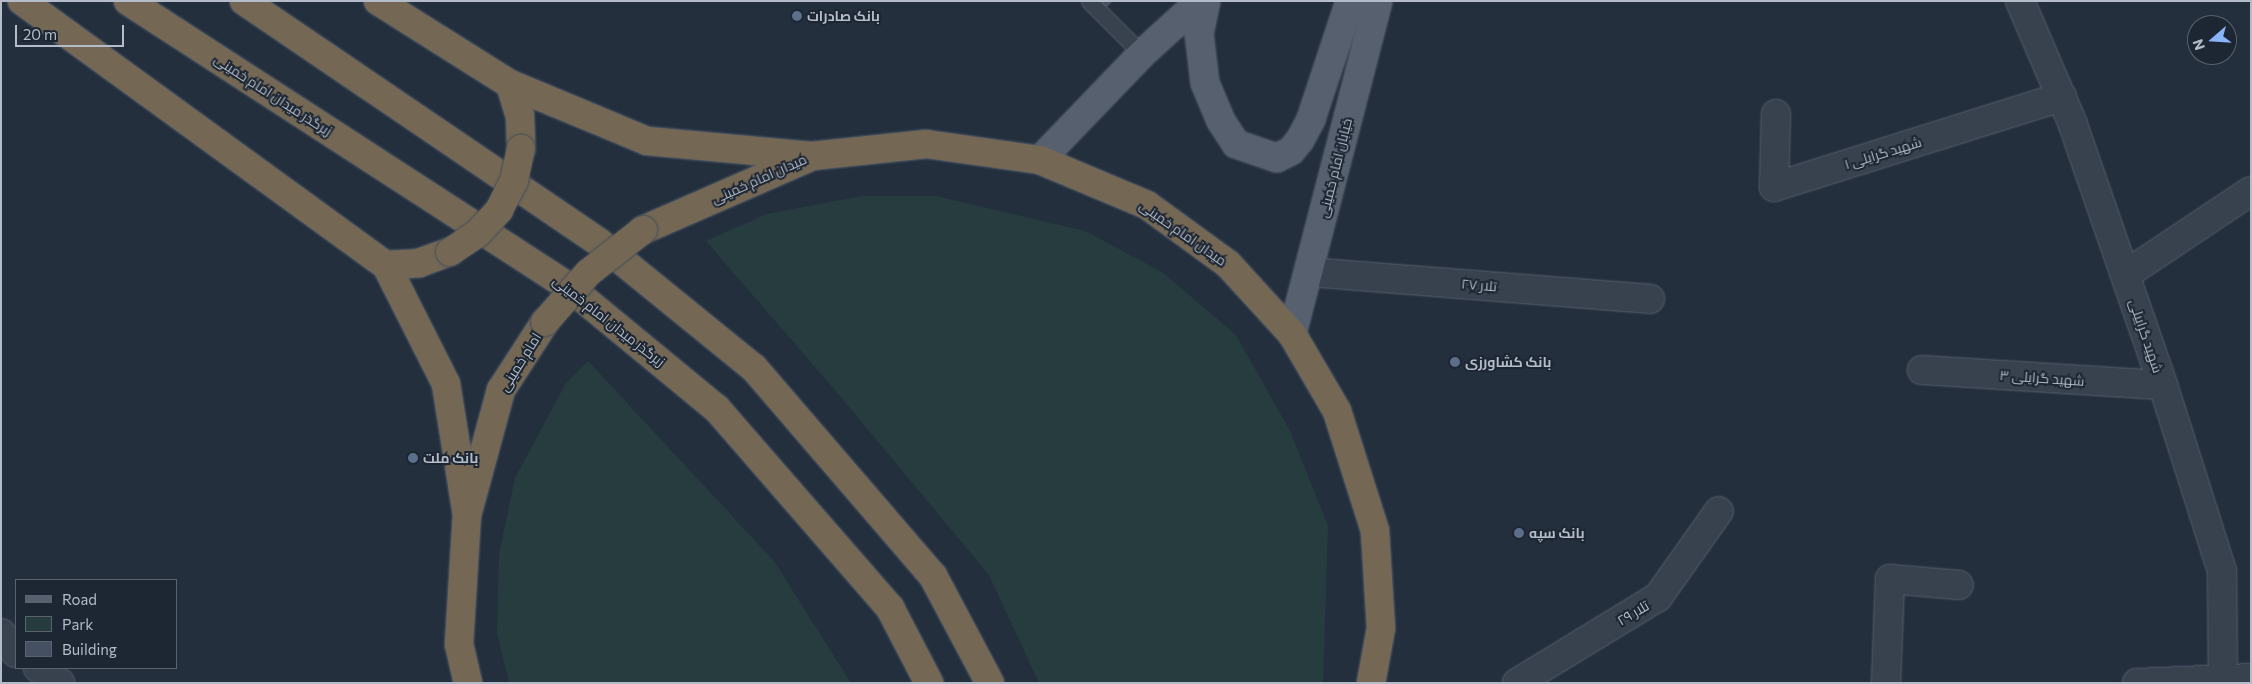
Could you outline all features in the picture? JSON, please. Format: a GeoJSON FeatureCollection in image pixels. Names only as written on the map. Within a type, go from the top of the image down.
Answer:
{"type":"FeatureCollection","features":[{"type":"Feature","properties":{"kind":"highway"},"geometry":{"type":"LineString","coordinates":[[22,1],[386,266],[446,384],[467,515]]}},
{"type":"Feature","properties":{"kind":"highway","name":"زیرگذر میدان امام خمینی"},"geometry":{"type":"LineString","coordinates":[[128,1],[569,287],[717,409],[890,608],[929,683]]}},
{"type":"Feature","properties":{"kind":"highway"},"geometry":{"type":"LineString","coordinates":[[244,1],[600,243],[754,368],[933,576],[990,683]]}},
{"type":"Feature","properties":{"kind":"highway"},"geometry":{"type":"LineString","coordinates":[[385,4],[510,84],[647,141],[812,156]]}},
{"type":"Feature","properties":{"kind":"highway"},"geometry":{"type":"LineString","coordinates":[[386,266],[419,263],[450,252],[478,234],[499,210],[514,181],[521,149],[520,116],[510,84]]}},
{"type":"Feature","properties":{"kind":"highway","name":"میدان امام خمینی"},"geometry":{"type":"LineString","coordinates":[[643,230],[812,156],[926,144],[1040,160],[1148,205],[1228,264],[1292,334],[1337,411],[1375,531],[1381,628],[1371,683]]}},
{"type":"Feature","properties":{"kind":"highway","name":"امام خمینی"},"geometry":{"type":"LineString","coordinates":[[468,683],[459,644],[467,515],[501,390],[545,322],[588,273],[643,230]]}},
{"type":"Feature","properties":{"kind":"main road"},"geometry":{"type":"LineString","coordinates":[[1040,160],[1142,54],[1200,1]]}},
{"type":"Feature","properties":{"kind":"main road"},"geometry":{"type":"LineString","coordinates":[[1206,1],[1199,33],[1205,83],[1221,121],[1236,144],[1277,158],[1296,146],[1311,119],[1350,1]]}},
{"type":"Feature","properties":{"kind":"main road","name":"خیابان امام خمینی"},"geometry":{"type":"LineString","coordinates":[[1292,334],[1378,1]]}},
{"type":"Feature","properties":{"kind":"street","name":"شهید گراییلی"},"geometry":{"type":"LineString","coordinates":[[2020,1],[2062,97],[2125,275],[2163,385],[2222,572],[2223,680]]}},
{"type":"Feature","properties":{"kind":"street","name":"شهید گرایلی ۱"},"geometry":{"type":"LineString","coordinates":[[1776,114],[1774,187],[2062,97]]}},
{"type":"Feature","properties":{"kind":"street"},"geometry":{"type":"LineString","coordinates":[[2125,275],[2251,191]]}},
{"type":"Feature","properties":{"kind":"street","name":"تلار ۲۷"},"geometry":{"type":"LineString","coordinates":[[1308,272],[1650,299]]}},
{"type":"Feature","properties":{"kind":"street","name":"شهید گرایلی ۳"},"geometry":{"type":"LineString","coordinates":[[1922,370],[2163,385]]}},
{"type":"Feature","properties":{"kind":"street","name":"تلار ۲۹"},"geometry":{"type":"LineString","coordinates":[[1517,683],[1658,597],[1719,511]]}},
{"type":"Feature","properties":{"kind":"street"},"geometry":{"type":"LineString","coordinates":[[1886,683],[1890,579],[1959,584]]}},
{"type":"Feature","properties":{"kind":"street"},"geometry":{"type":"LineString","coordinates":[[39,669],[60,683]]}},
{"type":"Feature","properties":{"kind":"street"},"geometry":{"type":"LineString","coordinates":[[2137,683],[2251,678]]}},
{"type":"Feature","properties":{"kind":"lane"},"geometry":{"type":"LineString","coordinates":[[1089,1],[1142,54]]}},
{"type":"Feature","properties":{"kind":"green space"},"geometry":{"type":"Polygon","coordinates":[[[861,196],[936,196],[1085,231],[1162,272],[1236,335],[1290,431],[1328,526],[1323,683],[1039,683],[989,575],[840,396],[706,241],[767,214],[861,196]]]}},
{"type":"Feature","properties":{"kind":"green space"},"geometry":{"type":"Polygon","coordinates":[[[588,361],[774,561],[851,683],[509,683],[497,634],[499,554],[515,478],[566,383],[588,361]]]}},
{"type":"Feature","properties":{"kind":"building"},"geometry":{"type":"Polygon","coordinates":[[[1100,1],[1113,1],[1106,8],[1100,1]]]}},
{"type":"Feature","properties":{"kind":"place","name":"بانک صادرات"},"geometry":{"type":"Point","coordinates":[797,16]}},
{"type":"Feature","properties":{"kind":"place","name":"بانک کشاورزی"},"geometry":{"type":"Point","coordinates":[1455,362]}},
{"type":"Feature","properties":{"kind":"place","name":"بانک ملت"},"geometry":{"type":"Point","coordinates":[413,458]}},
{"type":"Feature","properties":{"kind":"place","name":"بانک سپه"},"geometry":{"type":"Point","coordinates":[1519,533]}}]}
